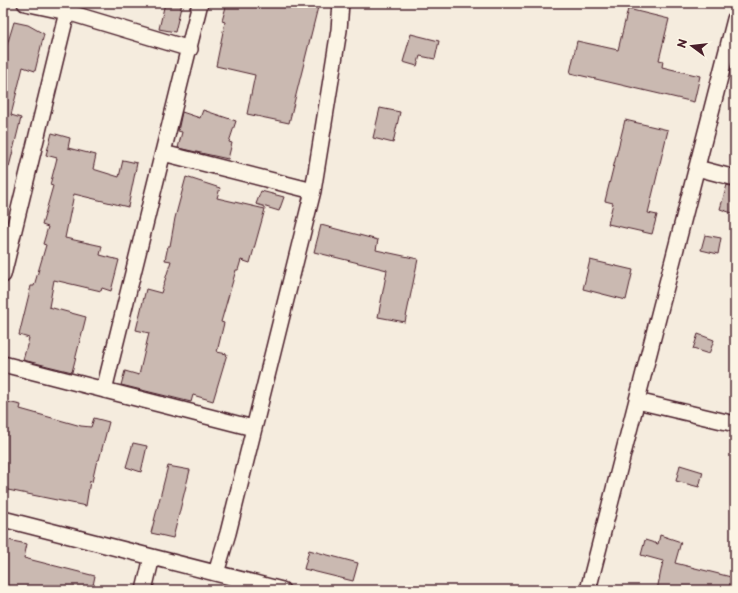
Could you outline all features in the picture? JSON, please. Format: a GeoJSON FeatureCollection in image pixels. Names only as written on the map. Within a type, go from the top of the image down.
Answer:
{"type":"FeatureCollection","features":[{"type":"Feature","properties":{"kind":"street"},"geometry":{"type":"LineString","coordinates":[[25,3],[67,12],[190,49]]}},
{"type":"Feature","properties":{"kind":"street"},"geometry":{"type":"LineString","coordinates":[[104,390],[190,49],[200,3]]}},
{"type":"Feature","properties":{"kind":"street"},"geometry":{"type":"LineString","coordinates":[[216,573],[228,532],[313,191],[339,30],[341,3]]}},
{"type":"Feature","properties":{"kind":"street"},"geometry":{"type":"LineString","coordinates":[[3,275],[5,254],[67,12]]}},
{"type":"Feature","properties":{"kind":"street"},"geometry":{"type":"LineString","coordinates":[[588,590],[735,19]]}},
{"type":"Feature","properties":{"kind":"street"},"geometry":{"type":"LineString","coordinates":[[163,153],[313,191]]}},
{"type":"Feature","properties":{"kind":"street"},"geometry":{"type":"LineString","coordinates":[[697,168],[735,178]]}},
{"type":"Feature","properties":{"kind":"street"},"geometry":{"type":"LineString","coordinates":[[3,364],[253,428]]}},
{"type":"Feature","properties":{"kind":"street"},"geometry":{"type":"LineString","coordinates":[[637,401],[735,424]]}},
{"type":"Feature","properties":{"kind":"street"},"geometry":{"type":"LineString","coordinates":[[3,518],[282,590]]}},
{"type":"Feature","properties":{"kind":"street"},"geometry":{"type":"LineString","coordinates":[[144,590],[152,557]]}},
{"type":"Feature","properties":{"kind":"building"},"geometry":{"type":"Polygon","coordinates":[[[165,3],[182,3],[175,32],[159,29],[165,3]]]}},
{"type":"Feature","properties":{"kind":"building"},"geometry":{"type":"Polygon","coordinates":[[[227,3],[301,3],[318,7],[289,123],[247,114],[255,75],[216,66],[225,22],[222,21],[227,3]]]}},
{"type":"Feature","properties":{"kind":"building"},"geometry":{"type":"Polygon","coordinates":[[[628,9],[669,19],[659,60],[663,61],[662,67],[700,76],[694,102],[570,73],[577,41],[618,50],[628,9]]]}},
{"type":"Feature","properties":{"kind":"building"},"geometry":{"type":"Polygon","coordinates":[[[14,22],[28,25],[44,34],[35,71],[23,67],[11,115],[21,118],[9,167],[3,166],[3,58],[14,22]]]}},
{"type":"Feature","properties":{"kind":"building"},"geometry":{"type":"Polygon","coordinates":[[[411,34],[439,41],[435,59],[420,56],[417,66],[403,62],[411,34]]]}},
{"type":"Feature","properties":{"kind":"building"},"geometry":{"type":"Polygon","coordinates":[[[380,108],[400,112],[393,143],[373,138],[380,108]]]}},
{"type":"Feature","properties":{"kind":"building"},"geometry":{"type":"Polygon","coordinates":[[[203,110],[236,121],[229,142],[232,143],[228,159],[178,148],[182,132],[178,131],[182,112],[200,118],[203,110]]]}},
{"type":"Feature","properties":{"kind":"building"},"geometry":{"type":"Polygon","coordinates":[[[625,120],[668,130],[648,213],[657,215],[652,234],[608,224],[613,203],[605,201],[625,120]]]}},
{"type":"Feature","properties":{"kind":"building"},"geometry":{"type":"Polygon","coordinates":[[[52,133],[70,138],[68,148],[96,155],[93,169],[119,177],[123,160],[137,163],[128,207],[74,194],[65,238],[102,246],[100,255],[119,260],[111,291],[102,288],[101,291],[54,280],[49,307],[86,317],[72,372],[23,360],[29,338],[19,335],[31,286],[34,286],[46,245],[43,244],[48,227],[42,225],[53,186],[50,185],[57,158],[46,155],[52,133]]]}},
{"type":"Feature","properties":{"kind":"building"},"geometry":{"type":"Polygon","coordinates":[[[186,177],[220,188],[217,198],[265,209],[250,263],[241,260],[238,270],[236,270],[221,322],[224,323],[217,352],[227,354],[213,401],[193,395],[191,402],[121,385],[125,371],[139,375],[149,333],[136,330],[146,289],[161,293],[171,261],[165,260],[168,246],[170,246],[175,218],[186,177]]]}},
{"type":"Feature","properties":{"kind":"building"},"geometry":{"type":"Polygon","coordinates":[[[727,185],[735,187],[735,214],[720,209],[727,185]]]}},
{"type":"Feature","properties":{"kind":"building"},"geometry":{"type":"Polygon","coordinates":[[[261,191],[284,197],[279,211],[256,204],[261,191]]]}},
{"type":"Feature","properties":{"kind":"building"},"geometry":{"type":"Polygon","coordinates":[[[321,225],[378,240],[376,250],[418,259],[405,322],[378,317],[387,270],[314,252],[321,225]]]}},
{"type":"Feature","properties":{"kind":"building"},"geometry":{"type":"Polygon","coordinates":[[[705,235],[721,238],[718,254],[701,250],[705,235]]]}},
{"type":"Feature","properties":{"kind":"building"},"geometry":{"type":"Polygon","coordinates":[[[590,260],[633,270],[626,300],[583,289],[590,260]]]}},
{"type":"Feature","properties":{"kind":"building"},"geometry":{"type":"Polygon","coordinates":[[[698,334],[714,340],[709,354],[693,349],[698,334]]]}},
{"type":"Feature","properties":{"kind":"building"},"geometry":{"type":"Polygon","coordinates":[[[3,401],[21,405],[20,409],[81,426],[91,427],[94,418],[109,422],[92,482],[90,481],[86,506],[3,489],[3,401]]]}},
{"type":"Feature","properties":{"kind":"building"},"geometry":{"type":"Polygon","coordinates":[[[133,443],[147,446],[141,472],[126,467],[133,443]]]}},
{"type":"Feature","properties":{"kind":"building"},"geometry":{"type":"Polygon","coordinates":[[[680,465],[703,472],[699,487],[676,481],[680,465]]]}},
{"type":"Feature","properties":{"kind":"building"},"geometry":{"type":"Polygon","coordinates":[[[168,466],[190,470],[173,538],[151,533],[168,466]]]}},
{"type":"Feature","properties":{"kind":"building"},"geometry":{"type":"Polygon","coordinates":[[[660,535],[681,542],[675,563],[735,578],[735,590],[657,590],[663,561],[641,555],[645,540],[658,544],[660,535]]]}},
{"type":"Feature","properties":{"kind":"building"},"geometry":{"type":"Polygon","coordinates":[[[3,539],[27,544],[24,558],[95,576],[92,590],[3,590],[3,539]]]}},
{"type":"Feature","properties":{"kind":"building"},"geometry":{"type":"Polygon","coordinates":[[[309,550],[358,563],[353,581],[304,569],[309,550]]]}}]}
